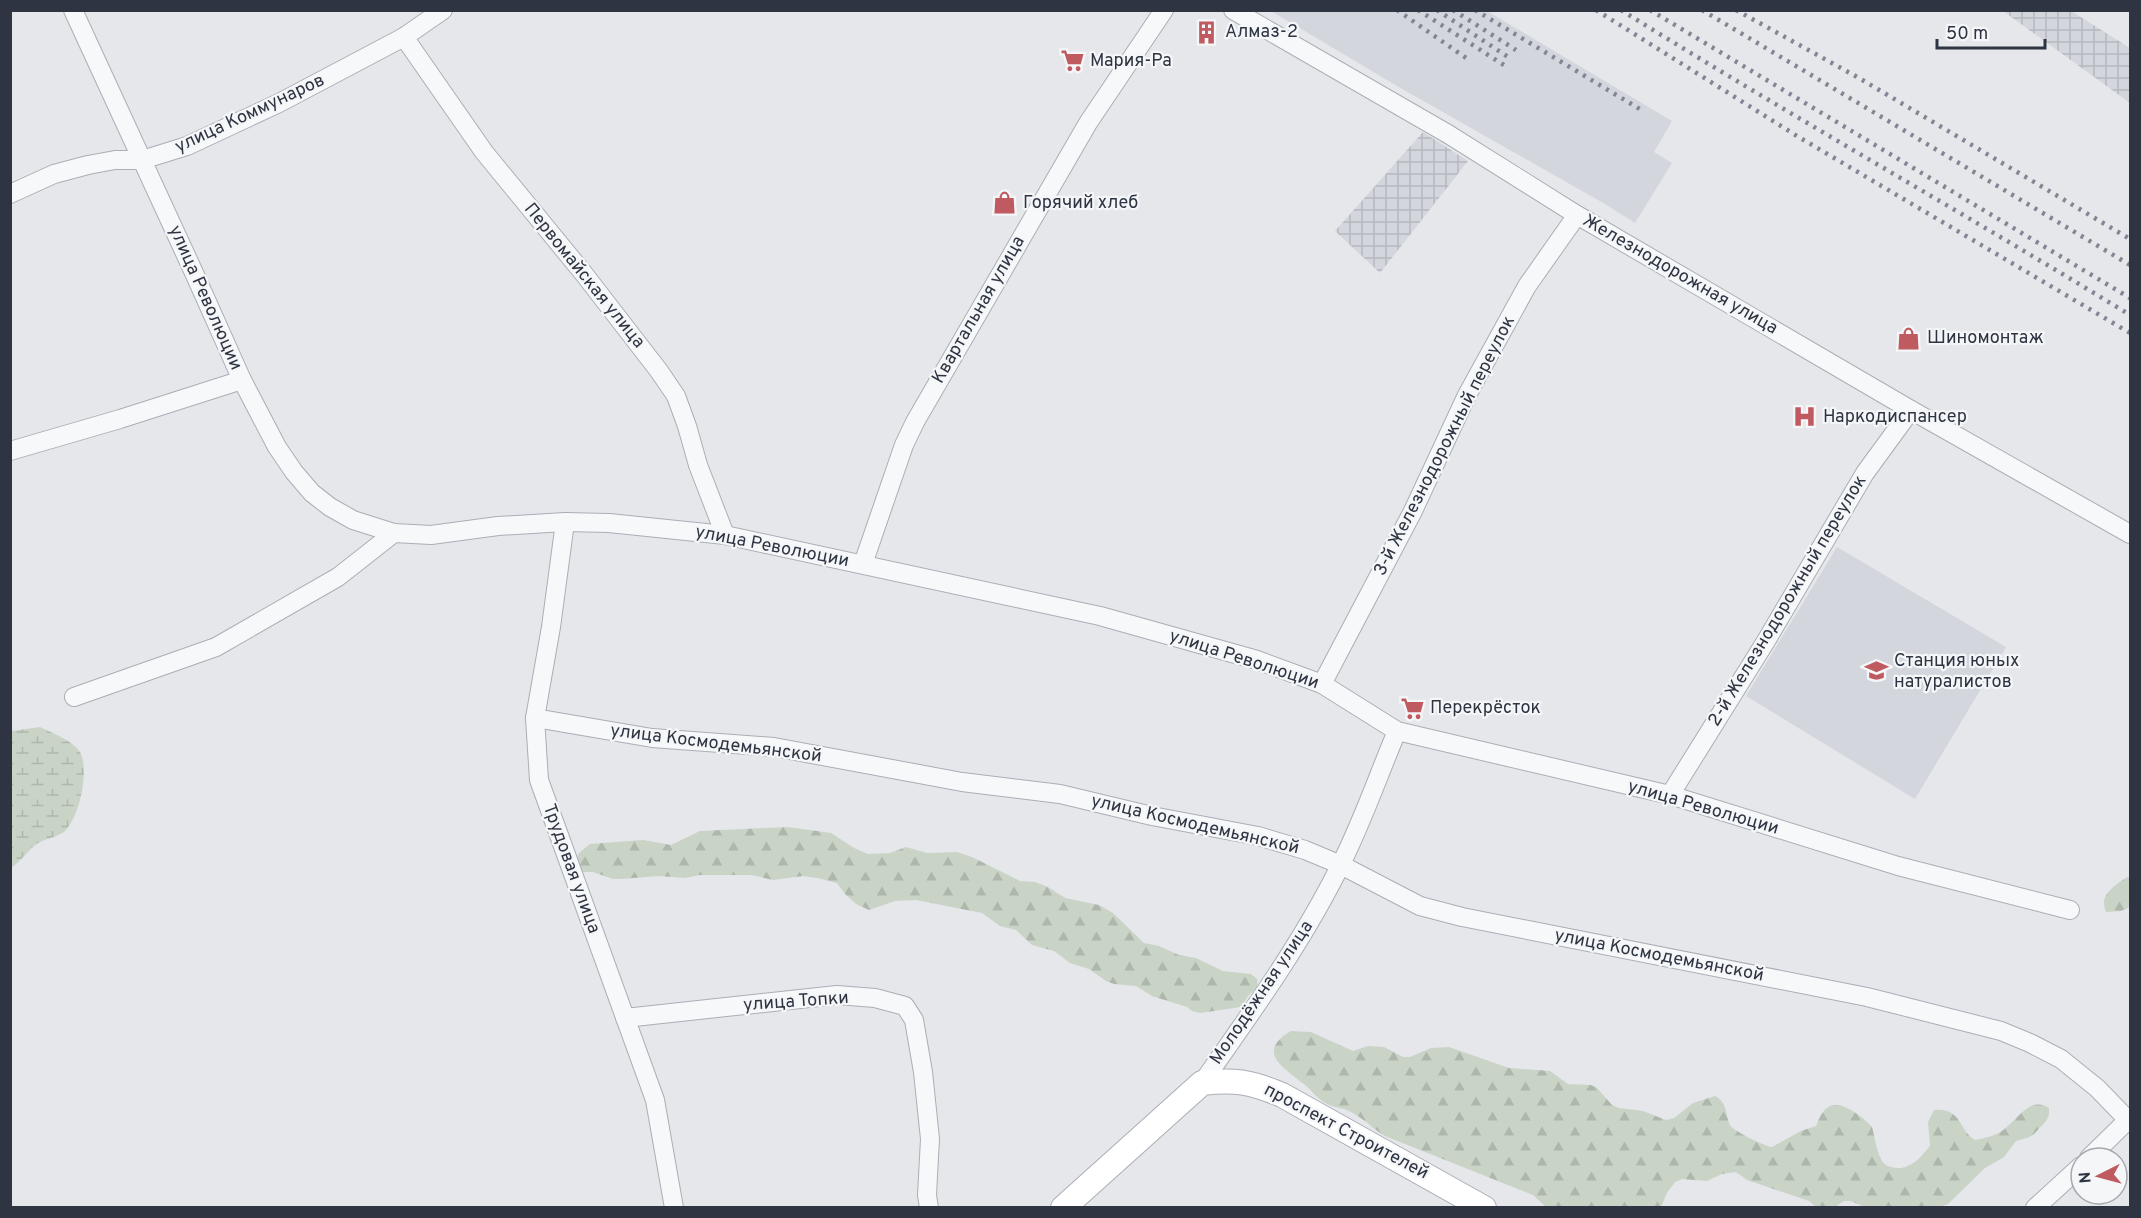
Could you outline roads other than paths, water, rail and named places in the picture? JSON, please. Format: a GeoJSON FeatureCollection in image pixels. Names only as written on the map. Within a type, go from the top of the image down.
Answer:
{"type":"FeatureCollection","features":[{"type":"Feature","properties":{"kind":"street","name":"улица Революции"},"geometry":{"type":"LineString","coordinates":[[73,10],[242,380],[277,447],[312,493],[353,520],[394,533],[431,534],[498,526],[565,522],[609,523],[725,535],[1100,616],[1257,660],[1322,684],[1397,731],[1670,795],[1887,863],[2070,910]]}},
{"type":"Feature","properties":{"kind":"street","name":"улица Коммунаров"},"geometry":{"type":"LineString","coordinates":[[10,194],[54,174],[115,160],[142,160],[187,146],[404,38],[443,10]]}},
{"type":"Feature","properties":{"kind":"street","name":"Квартальная улица"},"geometry":{"type":"LineString","coordinates":[[863,564],[904,445],[915,422],[1088,123],[1164,10]]}},
{"type":"Feature","properties":{"kind":"street","name":"Железнодорожная улица"},"geometry":{"type":"LineString","coordinates":[[1233,10],[1448,134],[1577,215],[1911,410],[2130,534]]}},
{"type":"Feature","properties":{"kind":"street","name":"Первомайская улица"},"geometry":{"type":"LineString","coordinates":[[404,38],[484,152],[591,283],[659,370],[676,396],[698,465],[725,535]]}},
{"type":"Feature","properties":{"kind":"street","name":"3-й Железнодорожный переулок"},"geometry":{"type":"LineString","coordinates":[[1322,684],[1413,511],[1467,395],[1527,286],[1577,215]]}},
{"type":"Feature","properties":{"kind":"street"},"geometry":{"type":"LineString","coordinates":[[10,451],[242,380]]}},
{"type":"Feature","properties":{"kind":"street","name":"2-й Железнодорожный переулок"},"geometry":{"type":"LineString","coordinates":[[1670,795],[1766,641],[1865,473],[1911,410]]}},
{"type":"Feature","properties":{"kind":"street","name":"Трудовая улица"},"geometry":{"type":"LineString","coordinates":[[565,522],[551,627],[535,718],[539,780],[655,1100],[674,1208]]}},
{"type":"Feature","properties":{"kind":"street"},"geometry":{"type":"LineString","coordinates":[[74,697],[216,647],[338,577],[394,533]]}},
{"type":"Feature","properties":{"kind":"street","name":"улица Космодемьянской"},"geometry":{"type":"LineString","coordinates":[[535,718],[652,738],[774,747],[962,782],[1060,794],[1152,816],[1258,836],[1305,850],[1341,865],[1420,906],[1462,917],[1867,997],[2001,1031],[2061,1059],[2097,1088],[2129,1119]]}},
{"type":"Feature","properties":{"kind":"street","name":"Молодёжная улица"},"geometry":{"type":"LineString","coordinates":[[1063,1208],[1202,1083],[1307,927],[1341,865],[1397,731]]}},
{"type":"Feature","properties":{"kind":"street","name":"улица Топки"},"geometry":{"type":"LineString","coordinates":[[625,1018],[837,995],[875,998],[905,1006],[914,1020],[924,1071],[930,1139],[927,1196],[929,1208]]}},
{"type":"Feature","properties":{"kind":"street","name":"проспект Строителей"},"geometry":{"type":"LineString","coordinates":[[1202,1083],[1221,1081],[1255,1084],[1282,1095],[1484,1208]]}},
{"type":"Feature","properties":{"kind":"street"},"geometry":{"type":"LineString","coordinates":[[2101,1146],[2129,1119]]}},
{"type":"Feature","properties":{"kind":"street"},"geometry":{"type":"LineString","coordinates":[[2035,1208],[2069,1177]]}},
{"type":"Feature","properties":{"kind":"railway"},"geometry":{"type":"LineString","coordinates":[[1397,10],[1469,60]]}},
{"type":"Feature","properties":{"kind":"railway"},"geometry":{"type":"LineString","coordinates":[[1418,10],[1507,67]]}},
{"type":"Feature","properties":{"kind":"railway"},"geometry":{"type":"LineString","coordinates":[[1437,10],[1511,59]]}},
{"type":"Feature","properties":{"kind":"railway"},"geometry":{"type":"LineString","coordinates":[[1453,10],[1516,50]]}},
{"type":"Feature","properties":{"kind":"railway"},"geometry":{"type":"LineString","coordinates":[[1475,10],[1643,111]]}},
{"type":"Feature","properties":{"kind":"railway"},"geometry":{"type":"LineString","coordinates":[[1596,10],[1797,136],[2130,333]]}},
{"type":"Feature","properties":{"kind":"railway"},"geometry":{"type":"LineString","coordinates":[[1621,10],[2130,315]]}},
{"type":"Feature","properties":{"kind":"railway"},"geometry":{"type":"LineString","coordinates":[[1650,10],[2130,298]]}},
{"type":"Feature","properties":{"kind":"railway"},"geometry":{"type":"LineString","coordinates":[[1702,10],[2130,265]]}},
{"type":"Feature","properties":{"kind":"railway"},"geometry":{"type":"LineString","coordinates":[[1736,10],[1859,78],[2130,239]]}},
{"type":"Feature","properties":{"kind":"place","name":"Алмаз-2"},"geometry":{"type":"Point","coordinates":[1207,32]}},
{"type":"Feature","properties":{"kind":"place","name":"Мария-Ра"},"geometry":{"type":"Point","coordinates":[1072,61]}},
{"type":"Feature","properties":{"kind":"place","name":"Горячий хлеб"},"geometry":{"type":"Point","coordinates":[1005,203]}},
{"type":"Feature","properties":{"kind":"place","name":"Шиномонтаж"},"geometry":{"type":"Point","coordinates":[1909,338]}},
{"type":"Feature","properties":{"kind":"place","name":"Наркодиспансер"},"geometry":{"type":"Point","coordinates":[1805,417]}},
{"type":"Feature","properties":{"kind":"place","name":"Станция юных натуралистов"},"geometry":{"type":"Point","coordinates":[1876,671]}},
{"type":"Feature","properties":{"kind":"place","name":"Перекрёсток"},"geometry":{"type":"Point","coordinates":[1412,708]}}]}
